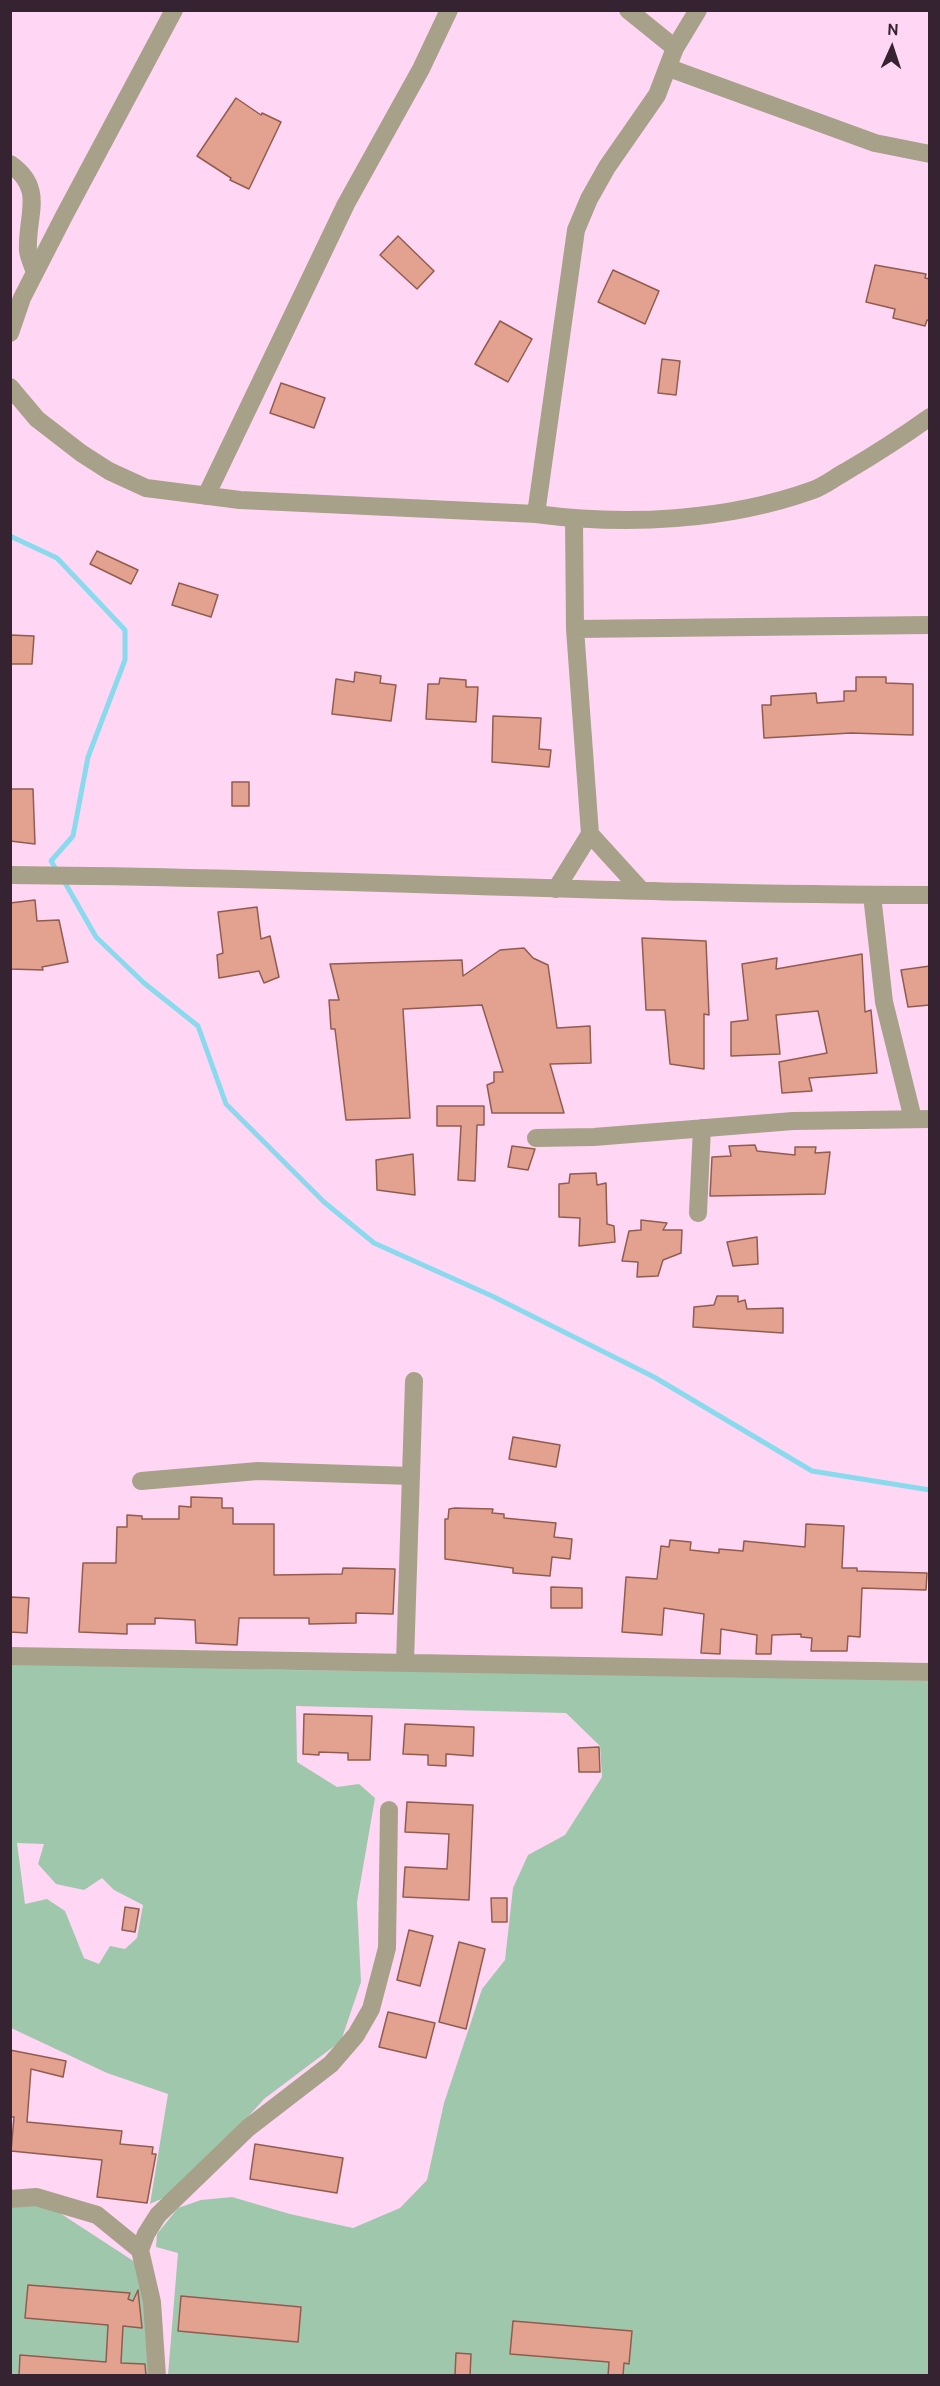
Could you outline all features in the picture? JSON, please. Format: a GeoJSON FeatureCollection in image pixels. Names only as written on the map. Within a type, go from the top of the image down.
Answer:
{"type":"FeatureCollection","features":[{"type":"Feature","properties":{"kind":"street"},"geometry":{"type":"LineString","coordinates":[[10,333],[22,298],[111,124],[174,10]]}},
{"type":"Feature","properties":{"kind":"street"},"geometry":{"type":"LineString","coordinates":[[206,496],[346,204],[421,69],[449,10]]}},
{"type":"Feature","properties":{"kind":"street"},"geometry":{"type":"LineString","coordinates":[[628,10],[675,48]]}},
{"type":"Feature","properties":{"kind":"street"},"geometry":{"type":"LineString","coordinates":[[536,514],[576,230],[593,191],[657,96],[675,48],[698,10]]}},
{"type":"Feature","properties":{"kind":"street"},"geometry":{"type":"LineString","coordinates":[[669,68],[875,143],[930,154]]}},
{"type":"Feature","properties":{"kind":"street"},"geometry":{"type":"LineString","coordinates":[[10,164],[23,174],[31,186],[28,254],[35,273]]}},
{"type":"Feature","properties":{"kind":"street"},"geometry":{"type":"LineString","coordinates":[[10,387],[37,419],[109,471],[146,488],[240,500],[536,514],[574,519],[660,518],[740,509],[814,490],[892,444],[930,417]]}},
{"type":"Feature","properties":{"kind":"street"},"geometry":{"type":"LineString","coordinates":[[556,889],[590,834],[575,629],[574,519]]}},
{"type":"Feature","properties":{"kind":"street"},"geometry":{"type":"LineString","coordinates":[[575,629],[930,625]]}},
{"type":"Feature","properties":{"kind":"street"},"geometry":{"type":"LineString","coordinates":[[590,834],[642,891]]}},
{"type":"Feature","properties":{"kind":"street"},"geometry":{"type":"LineString","coordinates":[[10,875],[642,891],[930,895]]}},
{"type":"Feature","properties":{"kind":"street"},"geometry":{"type":"LineString","coordinates":[[536,1138],[594,1137],[793,1121],[921,1119],[884,1002],[873,895]]}},
{"type":"Feature","properties":{"kind":"street"},"geometry":{"type":"LineString","coordinates":[[698,1213],[702,1128]]}},
{"type":"Feature","properties":{"kind":"street"},"geometry":{"type":"LineString","coordinates":[[405,1662],[414,1381]]}},
{"type":"Feature","properties":{"kind":"street"},"geometry":{"type":"LineString","coordinates":[[141,1481],[258,1471],[411,1476]]}},
{"type":"Feature","properties":{"kind":"street"},"geometry":{"type":"LineString","coordinates":[[10,1656],[930,1672]]}},
{"type":"Feature","properties":{"kind":"street"},"geometry":{"type":"LineString","coordinates":[[157,2376],[152,2302],[140,2250],[146,2234],[158,2215],[248,2128],[331,2064],[356,2035],[371,2009],[387,1948],[388,1810]]}},
{"type":"Feature","properties":{"kind":"street"},"geometry":{"type":"LineString","coordinates":[[10,2199],[36,2197],[97,2215],[140,2250]]}},
{"type":"Feature","properties":{"kind":"green space"},"geometry":{"type":"Polygon","coordinates":[[[11,1660],[285,1670],[669,1673],[929,1681],[929,2375],[168,2375],[178,2253],[156,2247],[157,2234],[178,2208],[201,2200],[232,2197],[290,2214],[353,2228],[400,2208],[427,2180],[444,2103],[482,1989],[505,1960],[513,1888],[528,1855],[565,1835],[602,1777],[600,1746],[566,1713],[296,1706],[297,1762],[337,1787],[359,1784],[375,1798],[357,1902],[361,1982],[341,2041],[264,2099],[183,2189],[150,2204],[168,2094],[107,2073],[11,2028],[11,1660]],[[17,1843],[25,1904],[47,1899],[65,1911],[84,1958],[99,1964],[110,1946],[125,1949],[137,1938],[143,1905],[114,1890],[102,1878],[84,1890],[56,1884],[38,1864],[44,1844],[17,1843]]]}},
{"type":"Feature","properties":{"kind":"green space"},"geometry":{"type":"Polygon","coordinates":[[[11,2203],[46,2204],[138,2264],[146,2286],[149,2375],[11,2376],[11,2203]]]}},
{"type":"Feature","properties":{"kind":"building"},"geometry":{"type":"Polygon","coordinates":[[[236,98],[261,115],[262,113],[281,122],[249,189],[230,180],[231,178],[197,156],[236,98]]]}},
{"type":"Feature","properties":{"kind":"building"},"geometry":{"type":"Polygon","coordinates":[[[398,236],[434,271],[417,289],[380,255],[398,236]]]}},
{"type":"Feature","properties":{"kind":"building"},"geometry":{"type":"Polygon","coordinates":[[[875,265],[926,274],[925,278],[930,279],[930,321],[927,320],[925,326],[893,318],[895,309],[866,302],[875,265]]]}},
{"type":"Feature","properties":{"kind":"building"},"geometry":{"type":"Polygon","coordinates":[[[613,270],[659,291],[645,324],[598,302],[613,270]]]}},
{"type":"Feature","properties":{"kind":"building"},"geometry":{"type":"Polygon","coordinates":[[[500,321],[532,339],[508,382],[475,364],[500,321]]]}},
{"type":"Feature","properties":{"kind":"building"},"geometry":{"type":"Polygon","coordinates":[[[662,359],[680,361],[676,395],[658,393],[662,359]]]}},
{"type":"Feature","properties":{"kind":"building"},"geometry":{"type":"Polygon","coordinates":[[[281,383],[325,398],[314,428],[270,413],[281,383]]]}},
{"type":"Feature","properties":{"kind":"building"},"geometry":{"type":"Polygon","coordinates":[[[97,551],[138,570],[131,584],[90,564],[97,551]]]}},
{"type":"Feature","properties":{"kind":"building"},"geometry":{"type":"Polygon","coordinates":[[[179,583],[218,595],[211,617],[172,605],[179,583]]]}},
{"type":"Feature","properties":{"kind":"building"},"geometry":{"type":"Polygon","coordinates":[[[10,635],[34,636],[32,664],[10,664],[10,635]]]}},
{"type":"Feature","properties":{"kind":"building"},"geometry":{"type":"Polygon","coordinates":[[[355,672],[381,676],[380,683],[396,685],[391,721],[332,714],[336,679],[354,682],[355,672]]]}},
{"type":"Feature","properties":{"kind":"building"},"geometry":{"type":"Polygon","coordinates":[[[856,677],[886,677],[886,683],[913,684],[913,735],[851,733],[764,738],[762,705],[771,705],[771,696],[816,693],[817,703],[844,701],[844,691],[856,691],[856,677]]]}},
{"type":"Feature","properties":{"kind":"building"},"geometry":{"type":"Polygon","coordinates":[[[440,678],[466,680],[466,687],[478,687],[476,722],[426,719],[428,684],[439,684],[440,678]]]}},
{"type":"Feature","properties":{"kind":"building"},"geometry":{"type":"Polygon","coordinates":[[[493,716],[541,718],[539,749],[551,750],[549,767],[492,762],[493,716]]]}},
{"type":"Feature","properties":{"kind":"building"},"geometry":{"type":"Polygon","coordinates":[[[232,782],[249,782],[249,806],[232,806],[232,782]]]}},
{"type":"Feature","properties":{"kind":"building"},"geometry":{"type":"Polygon","coordinates":[[[10,789],[33,789],[35,844],[10,841],[10,789]]]}},
{"type":"Feature","properties":{"kind":"building"},"geometry":{"type":"Polygon","coordinates":[[[35,900],[37,921],[59,920],[68,962],[42,967],[43,970],[10,969],[10,903],[35,900]]]}},
{"type":"Feature","properties":{"kind":"building"},"geometry":{"type":"Polygon","coordinates":[[[257,907],[261,939],[270,936],[279,977],[264,983],[259,971],[219,978],[217,955],[223,953],[218,912],[257,907]]]}},
{"type":"Feature","properties":{"kind":"building"},"geometry":{"type":"Polygon","coordinates":[[[642,938],[706,941],[709,1015],[704,1014],[704,1069],[670,1064],[665,1010],[646,1010],[642,938]]]}},
{"type":"Feature","properties":{"kind":"building"},"geometry":{"type":"Polygon","coordinates":[[[524,948],[533,958],[548,965],[557,1028],[590,1026],[591,1063],[550,1064],[564,1113],[492,1113],[487,1085],[494,1082],[494,1072],[503,1072],[482,1005],[403,1009],[410,1118],[346,1120],[335,1029],[331,1029],[329,1000],[339,1000],[330,964],[462,960],[463,976],[500,950],[524,948]]]}},
{"type":"Feature","properties":{"kind":"building"},"geometry":{"type":"Polygon","coordinates":[[[862,954],[865,1012],[871,1010],[877,1073],[809,1078],[812,1091],[782,1093],[779,1062],[827,1053],[818,1011],[776,1015],[780,1054],[731,1056],[731,1022],[748,1020],[742,964],[777,958],[776,969],[862,954]]]}},
{"type":"Feature","properties":{"kind":"building"},"geometry":{"type":"Polygon","coordinates":[[[930,966],[930,1005],[908,1007],[901,970],[930,966]]]}},
{"type":"Feature","properties":{"kind":"building"},"geometry":{"type":"Polygon","coordinates":[[[437,1106],[484,1106],[484,1125],[477,1125],[475,1181],[458,1180],[461,1126],[437,1126],[437,1106]]]}},
{"type":"Feature","properties":{"kind":"building"},"geometry":{"type":"Polygon","coordinates":[[[755,1145],[757,1151],[795,1155],[795,1147],[816,1147],[815,1153],[830,1152],[825,1194],[710,1196],[712,1157],[731,1156],[729,1146],[755,1145]]]}},
{"type":"Feature","properties":{"kind":"building"},"geometry":{"type":"Polygon","coordinates":[[[512,1146],[535,1149],[528,1170],[508,1167],[512,1146]]]}},
{"type":"Feature","properties":{"kind":"building"},"geometry":{"type":"Polygon","coordinates":[[[413,1154],[415,1195],[377,1190],[376,1160],[413,1154]]]}},
{"type":"Feature","properties":{"kind":"building"},"geometry":{"type":"Polygon","coordinates":[[[596,1173],[597,1185],[606,1183],[607,1224],[614,1226],[615,1242],[579,1246],[580,1218],[559,1217],[559,1184],[569,1183],[570,1174],[596,1173]]]}},
{"type":"Feature","properties":{"kind":"building"},"geometry":{"type":"Polygon","coordinates":[[[641,1220],[667,1223],[663,1230],[682,1230],[681,1253],[663,1260],[658,1276],[637,1277],[638,1262],[622,1261],[629,1231],[641,1230],[641,1220]]]}},
{"type":"Feature","properties":{"kind":"building"},"geometry":{"type":"Polygon","coordinates":[[[757,1237],[758,1264],[733,1266],[727,1242],[757,1237]]]}},
{"type":"Feature","properties":{"kind":"building"},"geometry":{"type":"Polygon","coordinates":[[[717,1296],[738,1296],[738,1302],[745,1300],[747,1309],[783,1308],[783,1333],[693,1327],[694,1307],[714,1305],[717,1296]]]}},
{"type":"Feature","properties":{"kind":"building"},"geometry":{"type":"Polygon","coordinates":[[[513,1437],[560,1445],[556,1467],[509,1459],[513,1437]]]}},
{"type":"Feature","properties":{"kind":"building"},"geometry":{"type":"Polygon","coordinates":[[[191,1497],[222,1498],[222,1508],[233,1508],[233,1524],[274,1524],[274,1575],[342,1574],[343,1568],[395,1569],[393,1614],[356,1613],[356,1623],[309,1624],[309,1618],[239,1618],[237,1645],[196,1643],[195,1620],[155,1618],[155,1624],[127,1624],[127,1634],[79,1632],[83,1563],[116,1563],[117,1527],[127,1527],[127,1515],[142,1516],[142,1519],[179,1519],[179,1506],[191,1507],[191,1497]]]}},
{"type":"Feature","properties":{"kind":"building"},"geometry":{"type":"Polygon","coordinates":[[[449,1509],[493,1509],[492,1513],[504,1514],[504,1518],[556,1523],[554,1537],[572,1539],[570,1559],[552,1557],[550,1576],[513,1573],[513,1568],[445,1559],[445,1519],[448,1519],[449,1509]]]}},
{"type":"Feature","properties":{"kind":"building"},"geometry":{"type":"Polygon","coordinates":[[[806,1524],[844,1526],[842,1568],[857,1568],[857,1571],[927,1573],[926,1590],[862,1588],[860,1637],[848,1636],[847,1651],[811,1651],[812,1638],[801,1637],[801,1634],[772,1635],[771,1654],[756,1654],[757,1635],[721,1629],[720,1654],[701,1653],[704,1614],[664,1608],[662,1635],[622,1632],[626,1577],[657,1579],[661,1546],[669,1547],[670,1540],[691,1542],[690,1550],[719,1553],[719,1549],[743,1551],[744,1541],[805,1547],[806,1524]]]}},
{"type":"Feature","properties":{"kind":"building"},"geometry":{"type":"Polygon","coordinates":[[[551,1587],[582,1588],[582,1608],[551,1608],[551,1587]]]}},
{"type":"Feature","properties":{"kind":"building"},"geometry":{"type":"Polygon","coordinates":[[[10,1597],[29,1598],[27,1633],[10,1632],[10,1597]]]}},
{"type":"Feature","properties":{"kind":"building"},"geometry":{"type":"Polygon","coordinates":[[[304,1714],[372,1716],[370,1760],[348,1760],[348,1753],[303,1754],[304,1714]]]}},
{"type":"Feature","properties":{"kind":"building"},"geometry":{"type":"Polygon","coordinates":[[[405,1724],[474,1727],[473,1756],[446,1754],[446,1766],[428,1765],[428,1755],[403,1754],[405,1724]]]}},
{"type":"Feature","properties":{"kind":"building"},"geometry":{"type":"Polygon","coordinates":[[[599,1747],[600,1772],[579,1772],[578,1748],[599,1747]]]}},
{"type":"Feature","properties":{"kind":"building"},"geometry":{"type":"Polygon","coordinates":[[[407,1802],[473,1805],[469,1900],[403,1897],[405,1867],[447,1869],[449,1834],[405,1832],[407,1802]]]}},
{"type":"Feature","properties":{"kind":"building"},"geometry":{"type":"Polygon","coordinates":[[[491,1898],[507,1898],[507,1922],[492,1922],[491,1898]]]}},
{"type":"Feature","properties":{"kind":"building"},"geometry":{"type":"Polygon","coordinates":[[[125,1907],[139,1909],[135,1932],[122,1930],[125,1907]]]}},
{"type":"Feature","properties":{"kind":"building"},"geometry":{"type":"Polygon","coordinates":[[[409,1930],[433,1936],[420,1986],[397,1980],[409,1930]]]}},
{"type":"Feature","properties":{"kind":"building"},"geometry":{"type":"Polygon","coordinates":[[[459,1942],[485,1949],[466,2029],[439,2022],[459,1942]]]}},
{"type":"Feature","properties":{"kind":"building"},"geometry":{"type":"Polygon","coordinates":[[[388,2012],[435,2023],[426,2058],[379,2047],[388,2012]]]}},
{"type":"Feature","properties":{"kind":"building"},"geometry":{"type":"Polygon","coordinates":[[[10,2050],[66,2061],[63,2077],[31,2069],[27,2122],[122,2131],[120,2144],[153,2147],[152,2154],[156,2154],[147,2203],[97,2197],[102,2160],[11,2151],[14,2117],[10,2117],[10,2050]]]}},
{"type":"Feature","properties":{"kind":"building"},"geometry":{"type":"Polygon","coordinates":[[[255,2144],[343,2158],[337,2193],[250,2179],[255,2144]]]}},
{"type":"Feature","properties":{"kind":"building"},"geometry":{"type":"Polygon","coordinates":[[[28,2285],[130,2293],[128,2299],[133,2301],[138,2290],[142,2328],[123,2326],[121,2363],[145,2364],[146,2376],[19,2376],[20,2355],[106,2362],[108,2325],[25,2318],[28,2285]]]}},
{"type":"Feature","properties":{"kind":"building"},"geometry":{"type":"Polygon","coordinates":[[[181,2296],[301,2307],[298,2342],[178,2331],[181,2296]]]}},
{"type":"Feature","properties":{"kind":"building"},"geometry":{"type":"Polygon","coordinates":[[[513,2321],[632,2331],[629,2364],[624,2363],[623,2376],[608,2376],[609,2362],[510,2354],[513,2321]]]}},
{"type":"Feature","properties":{"kind":"building"},"geometry":{"type":"Polygon","coordinates":[[[456,2353],[471,2354],[470,2376],[455,2375],[456,2353]]]}},
{"type":"Feature","properties":{"kind":"waterway"},"geometry":{"type":"LineString","coordinates":[[10,536],[57,558],[125,630],[125,660],[88,757],[73,836],[51,861],[57,871]]}},
{"type":"Feature","properties":{"kind":"waterway"},"geometry":{"type":"LineString","coordinates":[[64,881],[96,937],[144,983],[198,1026],[226,1104],[324,1202],[374,1243],[492,1296],[654,1377],[812,1471],[930,1490]]}}]}
